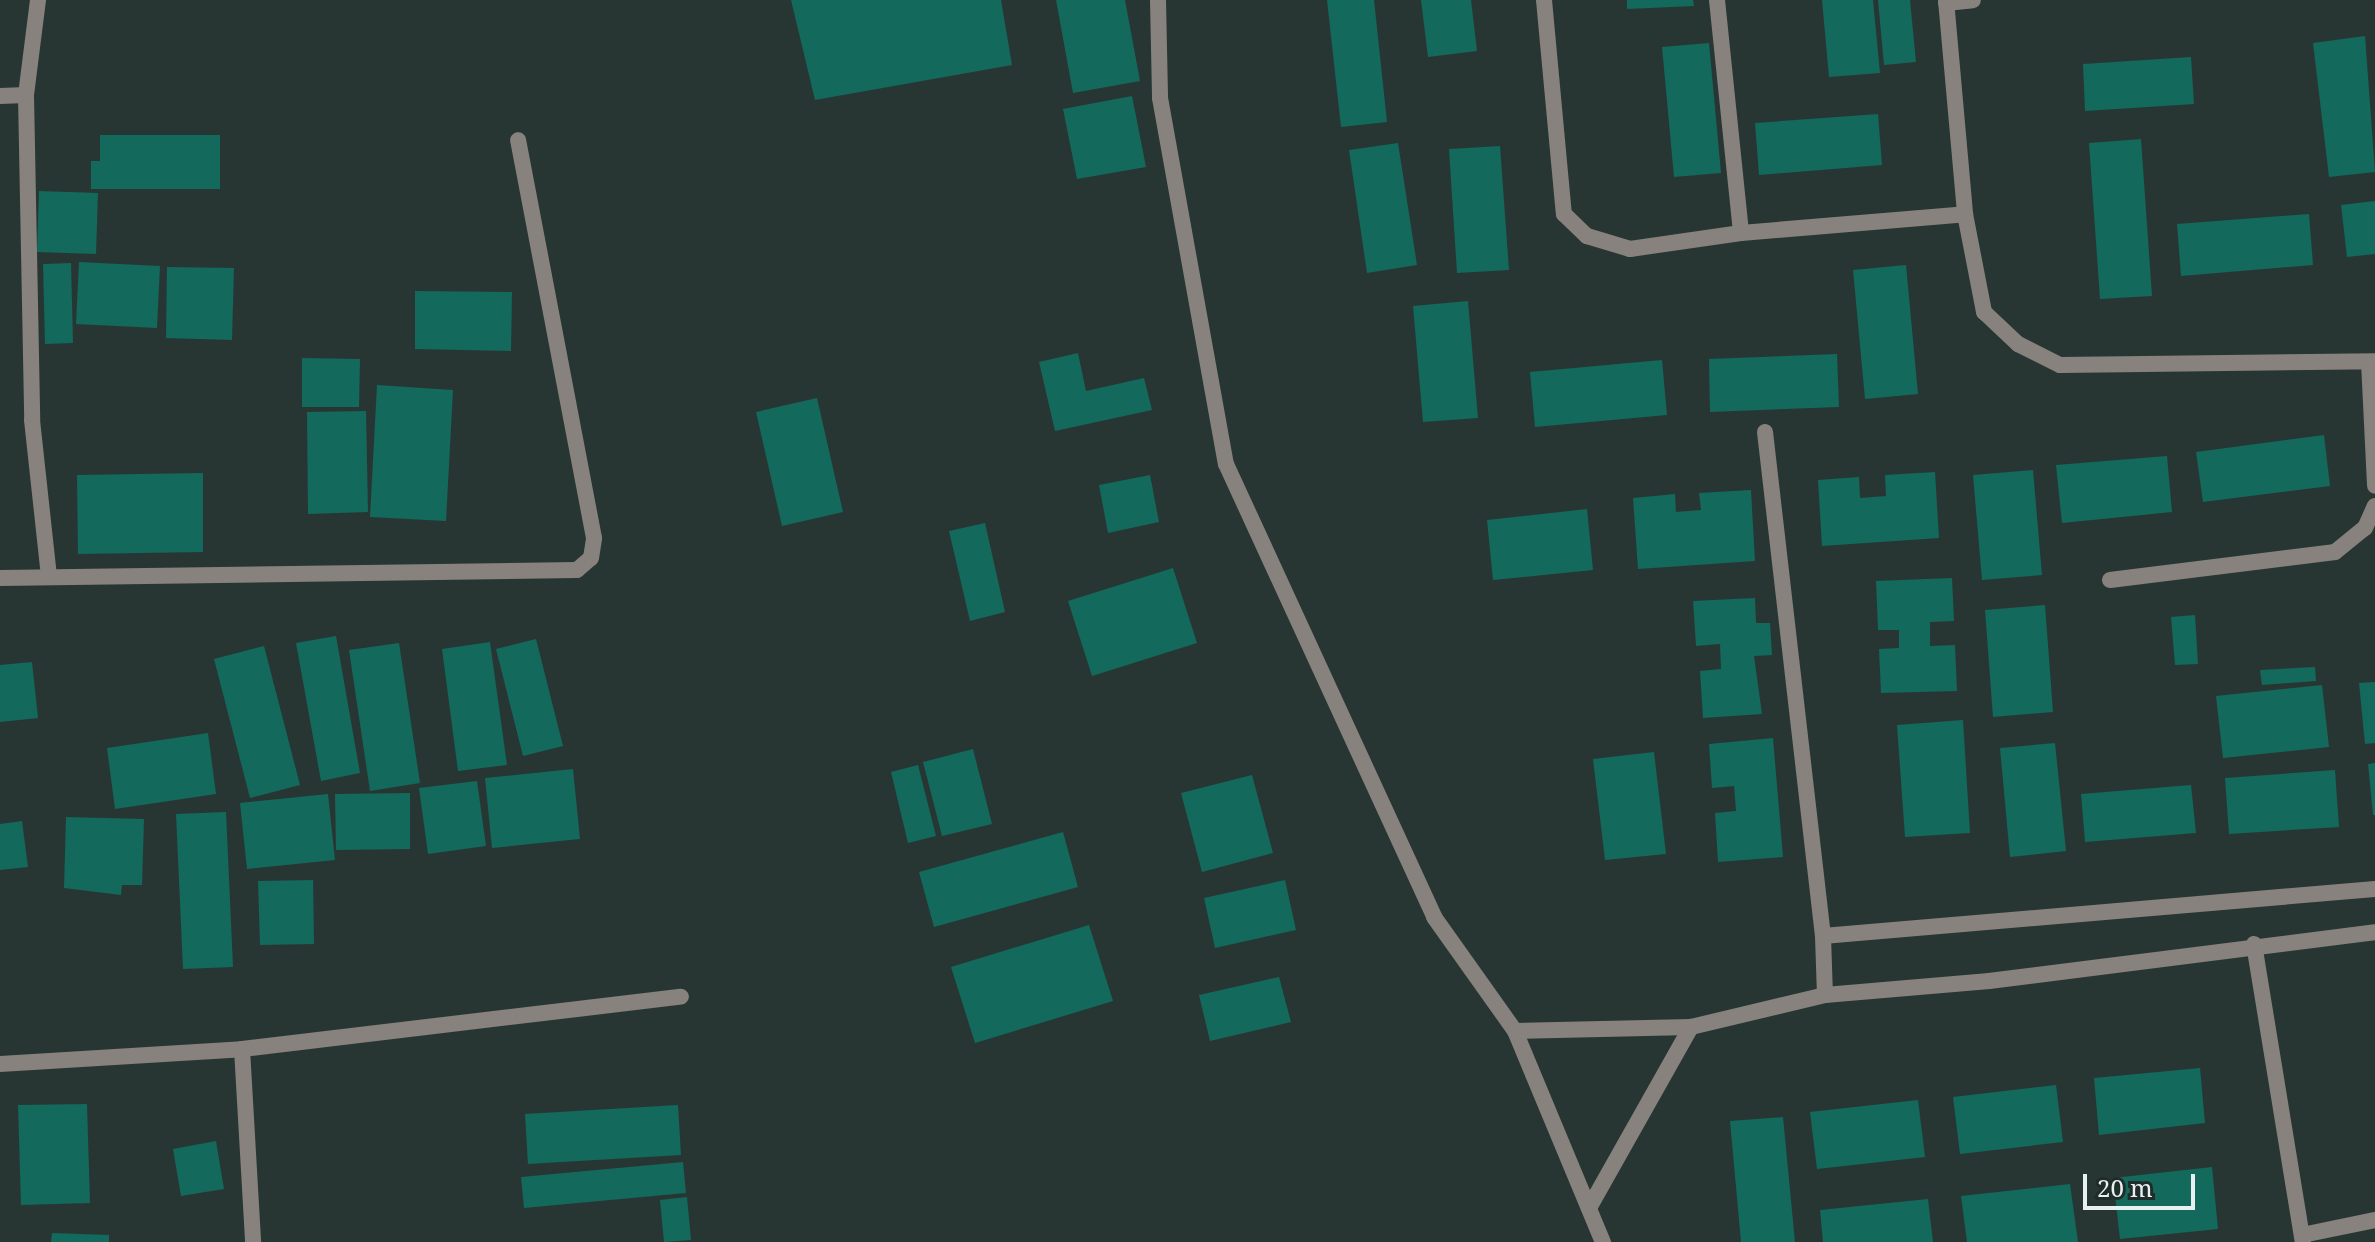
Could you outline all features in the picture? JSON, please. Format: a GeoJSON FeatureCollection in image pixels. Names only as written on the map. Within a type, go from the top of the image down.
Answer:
{"type":"FeatureCollection","features":[{"type":"Feature","properties":{"kind":"street"},"geometry":{"type":"LineString","coordinates":[[38,0],[26,95],[32,420],[49,577]]}},
{"type":"Feature","properties":{"kind":"street"},"geometry":{"type":"LineString","coordinates":[[1158,0],[1160,98],[1226,464],[1434,917],[1515,1031],[1603,1242]]}},
{"type":"Feature","properties":{"kind":"street"},"geometry":{"type":"LineString","coordinates":[[1544,0],[1564,214],[1587,236],[1630,249],[1741,233],[1965,214]]}},
{"type":"Feature","properties":{"kind":"street"},"geometry":{"type":"LineString","coordinates":[[1717,0],[1741,233]]}},
{"type":"Feature","properties":{"kind":"street"},"geometry":{"type":"LineString","coordinates":[[1973,0],[1946,2],[1965,214],[1984,312],[2018,344],[2060,365],[2372,361],[2375,486]]}},
{"type":"Feature","properties":{"kind":"street"},"geometry":{"type":"LineString","coordinates":[[0,96],[26,95]]}},
{"type":"Feature","properties":{"kind":"street"},"geometry":{"type":"LineString","coordinates":[[0,578],[577,570],[591,558],[594,538],[518,140]]}},
{"type":"Feature","properties":{"kind":"street"},"geometry":{"type":"LineString","coordinates":[[1765,432],[1823,936],[1825,995]]}},
{"type":"Feature","properties":{"kind":"street"},"geometry":{"type":"LineString","coordinates":[[2110,580],[2335,552],[2365,528],[2375,506]]}},
{"type":"Feature","properties":{"kind":"street"},"geometry":{"type":"LineString","coordinates":[[1823,936],[2375,889]]}},
{"type":"Feature","properties":{"kind":"street"},"geometry":{"type":"LineString","coordinates":[[1515,1031],[1691,1027],[1825,995],[1989,981],[2254,944],[2375,932]]}},
{"type":"Feature","properties":{"kind":"street"},"geometry":{"type":"LineString","coordinates":[[2254,944],[2302,1239],[2375,1220]]}},
{"type":"Feature","properties":{"kind":"street"},"geometry":{"type":"LineString","coordinates":[[0,1064],[242,1049],[681,997]]}},
{"type":"Feature","properties":{"kind":"street"},"geometry":{"type":"LineString","coordinates":[[1589,1208],[1691,1027]]}},
{"type":"Feature","properties":{"kind":"street"},"geometry":{"type":"LineString","coordinates":[[242,1049],[253,1242]]}},
{"type":"Feature","properties":{"kind":"building"},"geometry":{"type":"Polygon","coordinates":[[[791,0],[1001,0],[1012,65],[815,100],[791,0]]]}},
{"type":"Feature","properties":{"kind":"building"},"geometry":{"type":"Polygon","coordinates":[[[1056,0],[1125,0],[1140,81],[1073,93],[1056,0]]]}},
{"type":"Feature","properties":{"kind":"building"},"geometry":{"type":"Polygon","coordinates":[[[1327,0],[1374,0],[1387,122],[1341,127],[1327,0]]]}},
{"type":"Feature","properties":{"kind":"building"},"geometry":{"type":"Polygon","coordinates":[[[1421,0],[1471,0],[1477,51],[1428,57],[1421,0]]]}},
{"type":"Feature","properties":{"kind":"building"},"geometry":{"type":"Polygon","coordinates":[[[1627,0],[1693,0],[1694,6],[1627,9],[1627,0]]]}},
{"type":"Feature","properties":{"kind":"building"},"geometry":{"type":"Polygon","coordinates":[[[1822,0],[1873,0],[1880,73],[1829,77],[1822,0]]]}},
{"type":"Feature","properties":{"kind":"building"},"geometry":{"type":"Polygon","coordinates":[[[1878,0],[1910,0],[1916,62],[1884,65],[1878,0]]]}},
{"type":"Feature","properties":{"kind":"building"},"geometry":{"type":"Polygon","coordinates":[[[2365,36],[2375,172],[2329,177],[2313,43],[2365,36]]]}},
{"type":"Feature","properties":{"kind":"building"},"geometry":{"type":"Polygon","coordinates":[[[1709,43],[1721,173],[1674,177],[1662,47],[1709,43]]]}},
{"type":"Feature","properties":{"kind":"building"},"geometry":{"type":"Polygon","coordinates":[[[2191,57],[2194,104],[2085,111],[2083,64],[2191,57]]]}},
{"type":"Feature","properties":{"kind":"building"},"geometry":{"type":"Polygon","coordinates":[[[1132,96],[1146,167],[1077,179],[1063,109],[1132,96]]]}},
{"type":"Feature","properties":{"kind":"building"},"geometry":{"type":"Polygon","coordinates":[[[1878,114],[1882,165],[1759,175],[1755,123],[1878,114]]]}},
{"type":"Feature","properties":{"kind":"building"},"geometry":{"type":"Polygon","coordinates":[[[100,135],[220,135],[220,189],[91,189],[91,161],[100,161],[100,135]]]}},
{"type":"Feature","properties":{"kind":"building"},"geometry":{"type":"Polygon","coordinates":[[[2141,139],[2152,296],[2100,299],[2089,143],[2141,139]]]}},
{"type":"Feature","properties":{"kind":"building"},"geometry":{"type":"Polygon","coordinates":[[[1398,143],[1417,265],[1367,273],[1349,150],[1398,143]]]}},
{"type":"Feature","properties":{"kind":"building"},"geometry":{"type":"Polygon","coordinates":[[[1500,146],[1509,270],[1457,273],[1449,149],[1500,146]]]}},
{"type":"Feature","properties":{"kind":"building"},"geometry":{"type":"Polygon","coordinates":[[[39,191],[98,193],[96,254],[37,252],[39,191]]]}},
{"type":"Feature","properties":{"kind":"building"},"geometry":{"type":"Polygon","coordinates":[[[2375,201],[2375,254],[2347,257],[2341,205],[2375,201]]]}},
{"type":"Feature","properties":{"kind":"building"},"geometry":{"type":"Polygon","coordinates":[[[2309,214],[2313,265],[2181,276],[2177,224],[2309,214]]]}},
{"type":"Feature","properties":{"kind":"building"},"geometry":{"type":"Polygon","coordinates":[[[79,262],[160,266],[157,328],[76,324],[79,262]]]}},
{"type":"Feature","properties":{"kind":"building"},"geometry":{"type":"Polygon","coordinates":[[[71,263],[73,343],[45,344],[43,264],[71,263]]]}},
{"type":"Feature","properties":{"kind":"building"},"geometry":{"type":"Polygon","coordinates":[[[1906,265],[1918,394],[1865,399],[1853,270],[1906,265]]]}},
{"type":"Feature","properties":{"kind":"building"},"geometry":{"type":"Polygon","coordinates":[[[167,267],[234,268],[232,340],[166,338],[167,267]]]}},
{"type":"Feature","properties":{"kind":"building"},"geometry":{"type":"Polygon","coordinates":[[[415,291],[512,292],[511,351],[415,349],[415,291]]]}},
{"type":"Feature","properties":{"kind":"building"},"geometry":{"type":"Polygon","coordinates":[[[1468,301],[1478,418],[1423,422],[1413,306],[1468,301]]]}},
{"type":"Feature","properties":{"kind":"building"},"geometry":{"type":"Polygon","coordinates":[[[1078,353],[1086,391],[1144,378],[1152,410],[1055,431],[1039,362],[1078,353]]]}},
{"type":"Feature","properties":{"kind":"building"},"geometry":{"type":"Polygon","coordinates":[[[1837,354],[1839,407],[1710,412],[1709,359],[1837,354]]]}},
{"type":"Feature","properties":{"kind":"building"},"geometry":{"type":"Polygon","coordinates":[[[302,358],[360,359],[359,407],[302,407],[302,358]]]}},
{"type":"Feature","properties":{"kind":"building"},"geometry":{"type":"Polygon","coordinates":[[[1662,360],[1667,415],[1535,427],[1530,372],[1662,360]]]}},
{"type":"Feature","properties":{"kind":"building"},"geometry":{"type":"Polygon","coordinates":[[[377,385],[453,390],[446,521],[370,517],[377,385]]]}},
{"type":"Feature","properties":{"kind":"building"},"geometry":{"type":"Polygon","coordinates":[[[817,398],[843,512],[782,526],[756,412],[817,398]]]}},
{"type":"Feature","properties":{"kind":"building"},"geometry":{"type":"Polygon","coordinates":[[[366,411],[368,512],[308,514],[307,412],[366,411]]]}},
{"type":"Feature","properties":{"kind":"building"},"geometry":{"type":"Polygon","coordinates":[[[2324,435],[2330,486],[2203,502],[2196,452],[2324,435]]]}},
{"type":"Feature","properties":{"kind":"building"},"geometry":{"type":"Polygon","coordinates":[[[2167,456],[2172,512],[2062,523],[2056,465],[2167,456]]]}},
{"type":"Feature","properties":{"kind":"building"},"geometry":{"type":"Polygon","coordinates":[[[2033,470],[2042,575],[1982,580],[1973,475],[2033,470]]]}},
{"type":"Feature","properties":{"kind":"building"},"geometry":{"type":"Polygon","coordinates":[[[1935,472],[1939,538],[1822,546],[1818,480],[1859,477],[1860,498],[1886,496],[1885,475],[1935,472]]]}},
{"type":"Feature","properties":{"kind":"building"},"geometry":{"type":"Polygon","coordinates":[[[203,473],[203,552],[78,554],[77,475],[203,473]]]}},
{"type":"Feature","properties":{"kind":"building"},"geometry":{"type":"Polygon","coordinates":[[[1150,475],[1159,522],[1108,533],[1099,485],[1150,475]]]}},
{"type":"Feature","properties":{"kind":"building"},"geometry":{"type":"Polygon","coordinates":[[[1751,490],[1755,561],[1638,569],[1633,498],[1675,494],[1676,512],[1701,510],[1699,493],[1751,490]]]}},
{"type":"Feature","properties":{"kind":"building"},"geometry":{"type":"Polygon","coordinates":[[[1587,509],[1593,570],[1493,580],[1487,520],[1587,509]]]}},
{"type":"Feature","properties":{"kind":"building"},"geometry":{"type":"Polygon","coordinates":[[[985,523],[1005,612],[970,621],[949,531],[985,523]]]}},
{"type":"Feature","properties":{"kind":"building"},"geometry":{"type":"Polygon","coordinates":[[[1173,568],[1197,643],[1092,676],[1068,601],[1173,568]]]}},
{"type":"Feature","properties":{"kind":"building"},"geometry":{"type":"Polygon","coordinates":[[[1952,578],[1954,621],[1930,622],[1930,646],[1955,645],[1957,691],[1881,693],[1879,649],[1899,648],[1899,630],[1878,630],[1876,581],[1952,578]]]}},
{"type":"Feature","properties":{"kind":"building"},"geometry":{"type":"Polygon","coordinates":[[[1755,598],[1756,623],[1770,623],[1772,655],[1754,656],[1762,714],[1703,718],[1700,671],[1721,669],[1720,644],[1696,646],[1693,601],[1755,598]]]}},
{"type":"Feature","properties":{"kind":"building"},"geometry":{"type":"Polygon","coordinates":[[[2045,605],[2053,712],[1993,717],[1985,610],[2045,605]]]}},
{"type":"Feature","properties":{"kind":"building"},"geometry":{"type":"Polygon","coordinates":[[[2195,615],[2198,664],[2175,665],[2171,617],[2195,615]]]}},
{"type":"Feature","properties":{"kind":"building"},"geometry":{"type":"Polygon","coordinates":[[[336,636],[360,773],[321,781],[296,643],[336,636]]]}},
{"type":"Feature","properties":{"kind":"building"},"geometry":{"type":"Polygon","coordinates":[[[536,639],[563,746],[523,756],[496,649],[536,639]]]}},
{"type":"Feature","properties":{"kind":"building"},"geometry":{"type":"Polygon","coordinates":[[[490,642],[507,765],[458,771],[442,649],[490,642]]]}},
{"type":"Feature","properties":{"kind":"building"},"geometry":{"type":"Polygon","coordinates":[[[399,643],[420,783],[370,791],[349,650],[399,643]]]}},
{"type":"Feature","properties":{"kind":"building"},"geometry":{"type":"Polygon","coordinates":[[[264,646],[300,785],[250,798],[214,659],[264,646]]]}},
{"type":"Feature","properties":{"kind":"building"},"geometry":{"type":"Polygon","coordinates":[[[32,662],[38,718],[0,722],[0,665],[32,662]]]}},
{"type":"Feature","properties":{"kind":"building"},"geometry":{"type":"Polygon","coordinates":[[[2315,667],[2316,681],[2262,685],[2260,670],[2315,667]]]}},
{"type":"Feature","properties":{"kind":"building"},"geometry":{"type":"Polygon","coordinates":[[[2375,682],[2375,743],[2365,744],[2359,683],[2375,682]]]}},
{"type":"Feature","properties":{"kind":"building"},"geometry":{"type":"Polygon","coordinates":[[[2322,685],[2329,747],[2223,758],[2216,696],[2322,685]]]}},
{"type":"Feature","properties":{"kind":"building"},"geometry":{"type":"Polygon","coordinates":[[[1963,720],[1970,833],[1905,837],[1897,725],[1963,720]]]}},
{"type":"Feature","properties":{"kind":"building"},"geometry":{"type":"Polygon","coordinates":[[[208,733],[216,794],[115,809],[107,748],[208,733]]]}},
{"type":"Feature","properties":{"kind":"building"},"geometry":{"type":"Polygon","coordinates":[[[1773,738],[1783,857],[1718,862],[1715,813],[1736,811],[1734,786],[1712,788],[1709,744],[1773,738]]]}},
{"type":"Feature","properties":{"kind":"building"},"geometry":{"type":"Polygon","coordinates":[[[2055,743],[2066,851],[2010,857],[2000,748],[2055,743]]]}},
{"type":"Feature","properties":{"kind":"building"},"geometry":{"type":"Polygon","coordinates":[[[973,749],[992,824],[942,836],[923,762],[973,749]]]}},
{"type":"Feature","properties":{"kind":"building"},"geometry":{"type":"Polygon","coordinates":[[[1654,752],[1666,854],[1605,860],[1593,759],[1654,752]]]}},
{"type":"Feature","properties":{"kind":"building"},"geometry":{"type":"Polygon","coordinates":[[[2375,763],[2375,815],[2373,815],[2368,764],[2375,763]]]}},
{"type":"Feature","properties":{"kind":"building"},"geometry":{"type":"Polygon","coordinates":[[[918,765],[936,836],[908,843],[891,772],[918,765]]]}},
{"type":"Feature","properties":{"kind":"building"},"geometry":{"type":"Polygon","coordinates":[[[573,769],[580,839],[492,848],[485,778],[573,769]]]}},
{"type":"Feature","properties":{"kind":"building"},"geometry":{"type":"Polygon","coordinates":[[[2335,770],[2339,827],[2229,834],[2225,778],[2335,770]]]}},
{"type":"Feature","properties":{"kind":"building"},"geometry":{"type":"Polygon","coordinates":[[[1252,775],[1273,853],[1202,872],[1181,793],[1252,775]]]}},
{"type":"Feature","properties":{"kind":"building"},"geometry":{"type":"Polygon","coordinates":[[[477,781],[486,846],[428,854],[419,788],[477,781]]]}},
{"type":"Feature","properties":{"kind":"building"},"geometry":{"type":"Polygon","coordinates":[[[2191,785],[2196,833],[2085,842],[2081,794],[2191,785]]]}},
{"type":"Feature","properties":{"kind":"building"},"geometry":{"type":"Polygon","coordinates":[[[410,793],[410,849],[336,850],[335,794],[410,793]]]}},
{"type":"Feature","properties":{"kind":"building"},"geometry":{"type":"Polygon","coordinates":[[[328,794],[335,860],[247,869],[240,803],[328,794]]]}},
{"type":"Feature","properties":{"kind":"building"},"geometry":{"type":"Polygon","coordinates":[[[226,812],[233,967],[183,969],[176,814],[226,812]]]}},
{"type":"Feature","properties":{"kind":"building"},"geometry":{"type":"Polygon","coordinates":[[[66,817],[144,819],[142,885],[122,885],[121,895],[64,888],[66,817]]]}},
{"type":"Feature","properties":{"kind":"building"},"geometry":{"type":"Polygon","coordinates":[[[22,821],[28,867],[0,870],[0,824],[22,821]]]}},
{"type":"Feature","properties":{"kind":"building"},"geometry":{"type":"Polygon","coordinates":[[[1063,832],[1078,887],[934,927],[919,872],[1063,832]]]}},
{"type":"Feature","properties":{"kind":"building"},"geometry":{"type":"Polygon","coordinates":[[[313,880],[314,944],[260,945],[258,881],[313,880]]]}},
{"type":"Feature","properties":{"kind":"building"},"geometry":{"type":"Polygon","coordinates":[[[1285,880],[1296,930],[1215,948],[1204,898],[1285,880]]]}},
{"type":"Feature","properties":{"kind":"building"},"geometry":{"type":"Polygon","coordinates":[[[1089,925],[1113,1001],[975,1043],[951,967],[1089,925]]]}},
{"type":"Feature","properties":{"kind":"building"},"geometry":{"type":"Polygon","coordinates":[[[1279,977],[1291,1022],[1210,1041],[1199,995],[1279,977]]]}},
{"type":"Feature","properties":{"kind":"building"},"geometry":{"type":"Polygon","coordinates":[[[2200,1068],[2205,1123],[2099,1135],[2094,1078],[2200,1068]]]}},
{"type":"Feature","properties":{"kind":"building"},"geometry":{"type":"Polygon","coordinates":[[[2056,1085],[2063,1142],[1960,1154],[1953,1097],[2056,1085]]]}},
{"type":"Feature","properties":{"kind":"building"},"geometry":{"type":"Polygon","coordinates":[[[1918,1100],[1925,1157],[1817,1169],[1810,1112],[1918,1100]]]}},
{"type":"Feature","properties":{"kind":"building"},"geometry":{"type":"Polygon","coordinates":[[[87,1104],[90,1203],[21,1205],[18,1105],[87,1104]]]}},
{"type":"Feature","properties":{"kind":"building"},"geometry":{"type":"Polygon","coordinates":[[[678,1105],[681,1155],[528,1164],[525,1114],[678,1105]]]}},
{"type":"Feature","properties":{"kind":"building"},"geometry":{"type":"Polygon","coordinates":[[[1783,1117],[1795,1242],[1741,1242],[1730,1121],[1783,1117]]]}},
{"type":"Feature","properties":{"kind":"building"},"geometry":{"type":"Polygon","coordinates":[[[216,1141],[224,1189],[181,1196],[173,1149],[216,1141]]]}},
{"type":"Feature","properties":{"kind":"building"},"geometry":{"type":"Polygon","coordinates":[[[683,1162],[686,1193],[524,1208],[521,1177],[683,1162]]]}},
{"type":"Feature","properties":{"kind":"building"},"geometry":{"type":"Polygon","coordinates":[[[2212,1167],[2218,1229],[2120,1239],[2113,1178],[2212,1167]]]}},
{"type":"Feature","properties":{"kind":"building"},"geometry":{"type":"Polygon","coordinates":[[[2070,1184],[2078,1242],[1967,1242],[1961,1196],[2070,1184]]]}},
{"type":"Feature","properties":{"kind":"building"},"geometry":{"type":"Polygon","coordinates":[[[687,1197],[691,1240],[664,1242],[660,1200],[687,1197]]]}},
{"type":"Feature","properties":{"kind":"building"},"geometry":{"type":"Polygon","coordinates":[[[1928,1199],[1933,1242],[1823,1242],[1820,1210],[1928,1199]]]}},
{"type":"Feature","properties":{"kind":"building"},"geometry":{"type":"Polygon","coordinates":[[[52,1233],[109,1235],[109,1242],[51,1242],[52,1233]]]}}]}
